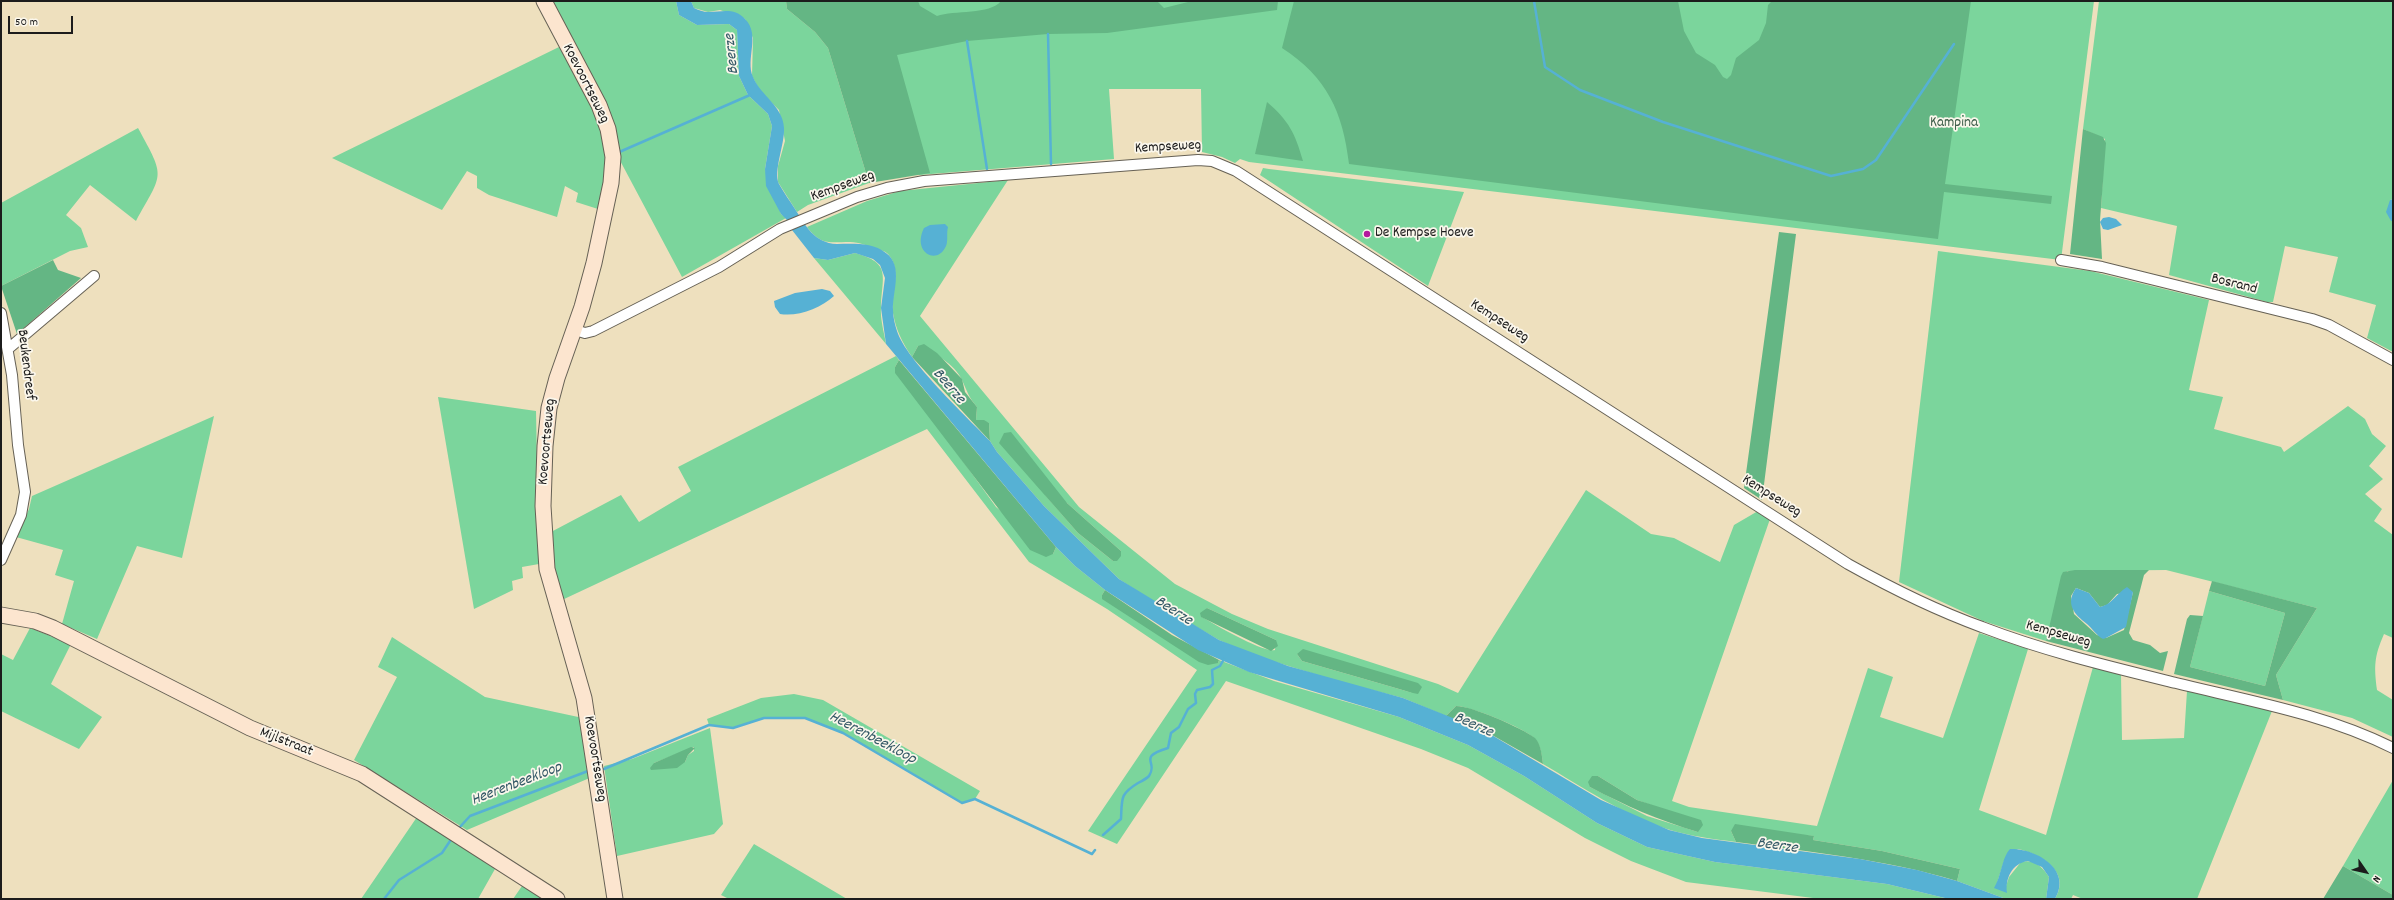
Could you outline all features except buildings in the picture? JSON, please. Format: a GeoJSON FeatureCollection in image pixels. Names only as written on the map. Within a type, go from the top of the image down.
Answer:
{"type":"FeatureCollection","features":[{"type":"Feature","properties":{"kind":"street","name":"Koevoortseweg"},"geometry":{"type":"LineString","coordinates":[[544,1],[599,105],[608,129],[613,157],[611,183],[599,240],[575,330],[557,378],[548,421],[544,479],[545,556],[554,600],[584,698],[615,899]]}},
{"type":"Feature","properties":{"kind":"street","name":"Kempseweg"},"geometry":{"type":"LineString","coordinates":[[575,330],[584,333],[605,326],[719,267],[765,238],[789,225],[873,191],[924,181],[1198,160],[1224,165],[1848,564],[1898,591],[1969,623],[2010,637],[2175,683],[2317,717],[2356,731],[2393,748]]}},
{"type":"Feature","properties":{"kind":"street","name":"Bosrand"},"geometry":{"type":"LineString","coordinates":[[2061,260],[2102,267],[2312,319],[2329,325],[2393,360]]}},
{"type":"Feature","properties":{"kind":"street"},"geometry":{"type":"LineString","coordinates":[[8,349],[94,276]]}},
{"type":"Feature","properties":{"kind":"street","name":"Beukendreef"},"geometry":{"type":"LineString","coordinates":[[1,313],[8,349],[25,492],[21,514],[1,560]]}},
{"type":"Feature","properties":{"kind":"street","name":"Mijlstraat"},"geometry":{"type":"LineString","coordinates":[[1,615],[35,621],[52,628],[250,728],[362,774],[557,899]]}},
{"type":"Feature","properties":{"kind":"green space"},"geometry":{"type":"Polygon","coordinates":[[[548,1],[676,1],[679,15],[697,25],[729,24],[737,30],[739,76],[748,95],[768,114],[772,126],[765,169],[781,214],[786,218],[682,277],[616,153],[548,1]]]}},
{"type":"Feature","properties":{"kind":"green space"},"geometry":{"type":"Polygon","coordinates":[[[691,1],[786,1],[787,9],[815,32],[828,48],[869,183],[808,205],[797,212],[778,182],[778,166],[785,141],[779,110],[760,91],[752,76],[753,38],[745,19],[720,10],[708,12],[694,8],[691,1]]]}},
{"type":"Feature","properties":{"kind":"green space"},"geometry":{"type":"Polygon","coordinates":[[[786,1],[918,1],[920,6],[937,16],[989,8],[1001,1],[1157,1],[1164,8],[1192,1],[1278,1],[1277,10],[1107,33],[1048,34],[967,41],[897,55],[930,173],[869,183],[828,48],[815,32],[787,9],[786,1]]]}},
{"type":"Feature","properties":{"kind":"green space","name":"Kampina"},"geometry":{"type":"Polygon","coordinates":[[[856,1],[2094,1],[2061,260],[1249,162],[1240,159],[1235,163],[1222,157],[1202,152],[1201,89],[1109,89],[1114,159],[919,175],[856,1]]]}},
{"type":"Feature","properties":{"kind":"green space"},"geometry":{"type":"Polygon","coordinates":[[[1294,1],[1678,1],[1684,31],[1696,53],[1715,65],[1723,77],[1727,79],[1731,75],[1736,58],[1759,40],[1766,23],[1768,5],[1772,1],[1971,1],[1945,184],[2052,196],[2051,204],[1944,192],[1938,239],[1349,164],[1342,128],[1330,97],[1311,71],[1298,59],[1282,48],[1294,1]]]}},
{"type":"Feature","properties":{"kind":"green space"},"geometry":{"type":"Polygon","coordinates":[[[2099,1],[2393,1],[2393,199],[2390,200],[2391,221],[2393,221],[2393,352],[2367,338],[2376,305],[2329,292],[2338,257],[2285,246],[2273,302],[2267,302],[2169,275],[2177,226],[2101,208],[2105,139],[2083,129],[2099,1]]]}},
{"type":"Feature","properties":{"kind":"green space"},"geometry":{"type":"Polygon","coordinates":[[[559,47],[594,110],[603,137],[606,151],[606,165],[598,209],[576,202],[578,193],[565,186],[557,217],[489,195],[477,188],[477,176],[467,171],[442,210],[332,158],[559,47]]]}},
{"type":"Feature","properties":{"kind":"green space"},"geometry":{"type":"Polygon","coordinates":[[[1267,102],[1281,115],[1290,128],[1303,161],[1255,154],[1267,102]]]}},
{"type":"Feature","properties":{"kind":"green space"},"geometry":{"type":"Polygon","coordinates":[[[138,128],[153,157],[158,175],[152,193],[136,221],[90,185],[66,215],[81,228],[88,247],[70,251],[1,286],[1,203],[138,128]]]}},
{"type":"Feature","properties":{"kind":"green space"},"geometry":{"type":"Polygon","coordinates":[[[2083,129],[2103,137],[2106,143],[2100,220],[2102,259],[2070,254],[2083,129]]]}},
{"type":"Feature","properties":{"kind":"green space"},"geometry":{"type":"Polygon","coordinates":[[[1263,168],[1464,192],[1428,286],[1260,175],[1263,168]]]}},
{"type":"Feature","properties":{"kind":"green space"},"geometry":{"type":"Polygon","coordinates":[[[1008,180],[920,316],[1079,507],[1175,584],[1232,614],[1268,629],[1438,684],[1458,693],[1586,490],[1651,534],[1674,538],[1720,562],[1734,525],[1758,511],[1770,519],[1672,801],[1689,807],[1817,826],[1868,668],[1893,677],[1880,717],[1943,738],[1979,633],[2028,649],[1979,810],[2046,835],[2093,667],[2121,674],[2122,740],[2184,738],[2187,691],[2272,711],[2197,899],[2083,899],[2073,895],[2071,899],[2055,899],[2059,889],[2057,872],[2044,860],[2027,851],[2018,849],[2004,861],[1997,883],[2006,886],[2009,877],[2021,862],[2026,861],[2034,863],[2041,867],[2049,877],[2046,899],[2006,899],[1957,881],[1960,869],[1882,851],[1813,840],[1814,836],[1731,831],[1736,842],[1701,837],[1667,829],[1634,816],[1543,764],[1542,755],[1536,740],[1531,735],[1511,724],[1473,710],[1456,706],[1446,716],[1403,698],[1337,681],[1253,655],[1219,640],[1152,601],[1119,579],[1044,506],[997,452],[990,441],[989,423],[976,420],[977,407],[970,397],[959,374],[937,355],[918,346],[912,357],[900,336],[894,319],[893,305],[895,268],[888,254],[864,244],[850,242],[826,242],[817,237],[807,227],[867,201],[900,191],[1008,180]],[[1045,495],[1078,533],[1113,561],[1121,551],[1067,503],[1045,495]],[[1207,608],[1202,617],[1250,643],[1269,650],[1275,650],[1276,640],[1207,608]],[[1297,654],[1302,661],[1413,693],[1297,654]],[[1598,776],[1590,787],[1647,816],[1698,832],[1662,809],[1637,800],[1598,776]]]}},
{"type":"Feature","properties":{"kind":"green space"},"geometry":{"type":"Polygon","coordinates":[[[1779,232],[1796,234],[1762,500],[1744,488],[1779,232]]]}},
{"type":"Feature","properties":{"kind":"green space"},"geometry":{"type":"Polygon","coordinates":[[[1938,251],[2090,271],[2209,300],[2189,390],[2223,397],[2214,429],[2281,447],[2284,452],[2348,406],[2365,419],[2372,434],[2386,446],[2369,466],[2383,479],[2365,494],[2382,509],[2374,521],[2393,535],[2393,638],[2384,634],[2378,649],[2375,674],[2377,690],[2393,700],[2393,737],[2352,718],[2283,700],[2276,675],[2317,608],[2166,570],[2067,571],[2046,641],[1983,621],[1899,582],[1938,251]]]}},
{"type":"Feature","properties":{"kind":"green space"},"geometry":{"type":"Polygon","coordinates":[[[855,253],[875,261],[880,266],[883,279],[881,316],[886,344],[814,258],[828,260],[855,253]]]}},
{"type":"Feature","properties":{"kind":"green space"},"geometry":{"type":"Polygon","coordinates":[[[53,260],[58,270],[81,278],[17,334],[1,286],[53,260]]]}},
{"type":"Feature","properties":{"kind":"green space"},"geometry":{"type":"Polygon","coordinates":[[[924,344],[937,353],[962,379],[965,392],[977,407],[976,420],[984,420],[989,423],[990,441],[912,357],[918,346],[924,344]]]}},
{"type":"Feature","properties":{"kind":"green space"},"geometry":{"type":"Polygon","coordinates":[[[896,356],[899,360],[895,367],[996,507],[1053,554],[1056,547],[1075,566],[1105,590],[1102,595],[1218,663],[1219,660],[1274,681],[1399,717],[1468,745],[1524,776],[1597,823],[1647,847],[1715,862],[1887,884],[1949,899],[1821,899],[1686,882],[1631,861],[1585,838],[1468,768],[1421,749],[1226,681],[1117,844],[1088,831],[1197,670],[1107,609],[1029,562],[927,429],[562,600],[551,560],[551,532],[621,495],[639,522],[691,491],[678,467],[896,356]]]}},
{"type":"Feature","properties":{"kind":"green space"},"geometry":{"type":"Polygon","coordinates":[[[899,360],[1056,547],[1053,554],[1046,557],[1030,550],[895,373],[895,367],[899,360]]]}},
{"type":"Feature","properties":{"kind":"green space"},"geometry":{"type":"Polygon","coordinates":[[[438,397],[536,411],[539,564],[522,567],[523,578],[512,581],[513,590],[474,609],[438,397]]]}},
{"type":"Feature","properties":{"kind":"green space"},"geometry":{"type":"Polygon","coordinates":[[[214,416],[182,558],[137,546],[97,639],[62,624],[74,581],[55,575],[63,550],[16,537],[29,509],[32,496],[214,416]]]}},
{"type":"Feature","properties":{"kind":"green space"},"geometry":{"type":"Polygon","coordinates":[[[1011,432],[1067,503],[1121,551],[1121,556],[1117,561],[1113,561],[1078,533],[999,443],[1004,433],[1011,432]]]}},
{"type":"Feature","properties":{"kind":"green space"},"geometry":{"type":"Polygon","coordinates":[[[2075,570],[2149,570],[2144,575],[2129,633],[2133,640],[2150,645],[2160,653],[2168,651],[2163,671],[2046,641],[2063,572],[2075,570]],[[2076,588],[2071,596],[2074,614],[2097,635],[2106,638],[2124,630],[2133,592],[2117,594],[2107,605],[2100,607],[2089,593],[2076,588]]]}},
{"type":"Feature","properties":{"kind":"green space"},"geometry":{"type":"Polygon","coordinates":[[[2212,581],[2317,608],[2276,675],[2283,700],[2174,674],[2187,619],[2190,615],[2203,616],[2190,667],[2265,686],[2285,613],[2209,591],[2212,581]]]}},
{"type":"Feature","properties":{"kind":"green space"},"geometry":{"type":"Polygon","coordinates":[[[1105,590],[1172,635],[1219,660],[1218,663],[1208,665],[1199,662],[1102,599],[1102,595],[1105,590]]]}},
{"type":"Feature","properties":{"kind":"green space"},"geometry":{"type":"Polygon","coordinates":[[[2209,591],[2285,613],[2265,686],[2190,667],[2209,591]]]}},
{"type":"Feature","properties":{"kind":"green space"},"geometry":{"type":"Polygon","coordinates":[[[1207,608],[1276,640],[1278,646],[1271,651],[1201,617],[1200,613],[1207,608]]]}},
{"type":"Feature","properties":{"kind":"green space"},"geometry":{"type":"Polygon","coordinates":[[[30,628],[71,644],[51,684],[102,717],[79,749],[1,711],[1,654],[13,660],[30,628]]]}},
{"type":"Feature","properties":{"kind":"green space"},"geometry":{"type":"Polygon","coordinates":[[[392,637],[485,697],[583,718],[592,777],[467,830],[354,760],[397,677],[378,667],[392,637]]]}},
{"type":"Feature","properties":{"kind":"green space"},"geometry":{"type":"Polygon","coordinates":[[[1303,649],[1418,683],[1422,687],[1418,694],[1413,693],[1302,661],[1297,654],[1303,649]]]}},
{"type":"Feature","properties":{"kind":"green space"},"geometry":{"type":"Polygon","coordinates":[[[794,694],[823,700],[980,791],[975,799],[962,803],[843,733],[805,718],[764,718],[733,728],[709,725],[707,719],[761,698],[794,694]]]}},
{"type":"Feature","properties":{"kind":"green space"},"geometry":{"type":"Polygon","coordinates":[[[1456,706],[1497,718],[1535,738],[1540,747],[1543,764],[1485,731],[1446,716],[1456,706]]]}},
{"type":"Feature","properties":{"kind":"green space"},"geometry":{"type":"Polygon","coordinates":[[[710,728],[723,824],[714,834],[617,856],[604,766],[632,759],[710,728]],[[694,747],[654,763],[685,762],[688,755],[694,751],[694,747]]]}},
{"type":"Feature","properties":{"kind":"green space"},"geometry":{"type":"Polygon","coordinates":[[[691,747],[695,748],[688,755],[685,762],[677,768],[651,770],[650,768],[654,763],[691,747]]]}},
{"type":"Feature","properties":{"kind":"green space"},"geometry":{"type":"Polygon","coordinates":[[[1592,776],[1598,776],[1637,800],[1701,820],[1703,825],[1698,832],[1669,823],[1629,806],[1590,787],[1588,782],[1592,776]]]}},
{"type":"Feature","properties":{"kind":"green space"},"geometry":{"type":"Polygon","coordinates":[[[2393,780],[2393,895],[2343,866],[2393,780]]]}},
{"type":"Feature","properties":{"kind":"green space"},"geometry":{"type":"Polygon","coordinates":[[[417,817],[495,869],[478,899],[361,899],[417,817]]]}},
{"type":"Feature","properties":{"kind":"green space"},"geometry":{"type":"Polygon","coordinates":[[[1735,824],[1814,836],[1813,840],[1882,851],[1960,869],[1957,881],[1930,873],[1875,862],[1736,842],[1731,831],[1735,824]]]}},
{"type":"Feature","properties":{"kind":"green space"},"geometry":{"type":"Polygon","coordinates":[[[754,844],[847,899],[729,899],[721,895],[754,844]]]}},
{"type":"Feature","properties":{"kind":"green space"},"geometry":{"type":"Polygon","coordinates":[[[2343,866],[2393,895],[2393,899],[2323,899],[2343,866]]]}},
{"type":"Feature","properties":{"kind":"green space"},"geometry":{"type":"Polygon","coordinates":[[[522,886],[543,899],[513,899],[522,886]]]}},
{"type":"Feature","properties":{"kind":"water","name":"Beerze"},"geometry":{"type":"Polygon","coordinates":[[[676,1],[691,1],[694,8],[705,12],[728,11],[737,13],[741,15],[750,25],[752,32],[751,70],[753,77],[761,90],[776,107],[783,120],[784,134],[777,172],[779,184],[803,222],[817,237],[829,243],[869,245],[881,249],[891,258],[895,265],[896,272],[893,303],[894,321],[903,343],[912,357],[938,388],[990,441],[997,452],[1044,506],[1119,579],[1219,640],[1288,666],[1403,698],[1485,731],[1601,800],[1669,830],[1702,838],[1860,859],[1917,870],[1957,881],[2006,899],[1949,899],[1887,884],[1715,862],[1647,847],[1597,823],[1524,776],[1468,745],[1399,717],[1249,672],[1198,650],[1105,590],[1075,566],[1056,547],[886,344],[881,308],[885,278],[880,265],[873,259],[855,253],[828,260],[814,258],[792,230],[793,226],[781,214],[766,186],[765,169],[772,126],[768,114],[748,95],[739,76],[737,30],[729,24],[697,25],[679,15],[676,1]]]}},
{"type":"Feature","properties":{"kind":"water"},"geometry":{"type":"Polygon","coordinates":[[[2393,199],[2393,221],[2391,221],[2386,212],[2390,200],[2393,199]]]}},
{"type":"Feature","properties":{"kind":"water"},"geometry":{"type":"Polygon","coordinates":[[[2109,217],[2116,219],[2122,225],[2108,230],[2103,229],[2100,222],[2103,218],[2109,217]]]}},
{"type":"Feature","properties":{"kind":"water"},"geometry":{"type":"Polygon","coordinates":[[[945,224],[948,227],[947,243],[945,248],[941,253],[936,255],[927,253],[921,244],[921,236],[924,228],[930,225],[945,224]]]}},
{"type":"Feature","properties":{"kind":"water"},"geometry":{"type":"Polygon","coordinates":[[[822,289],[830,291],[834,296],[823,304],[809,311],[787,315],[780,314],[775,307],[774,301],[795,293],[822,289]]]}},
{"type":"Feature","properties":{"kind":"water"},"geometry":{"type":"Polygon","coordinates":[[[2127,587],[2133,592],[2126,627],[2106,638],[2103,639],[2098,636],[2072,608],[2071,599],[2076,588],[2089,593],[2100,607],[2107,604],[2127,587]]]}},
{"type":"Feature","properties":{"kind":"water"},"geometry":{"type":"Polygon","coordinates":[[[2010,849],[2030,852],[2049,862],[2059,878],[2059,888],[2055,899],[2046,899],[2049,877],[2042,867],[2028,861],[2022,862],[2011,872],[2007,882],[2007,893],[1994,888],[2005,857],[2010,849]]]}},
{"type":"Feature","properties":{"kind":"waterway"},"geometry":{"type":"LineString","coordinates":[[1534,1],[1545,67],[1580,90],[1663,122],[1831,176],[1863,169],[1876,160],[1954,44]]}},
{"type":"Feature","properties":{"kind":"waterway"},"geometry":{"type":"LineString","coordinates":[[1048,34],[1051,164]]}},
{"type":"Feature","properties":{"kind":"waterway"},"geometry":{"type":"LineString","coordinates":[[967,41],[987,169]]}},
{"type":"Feature","properties":{"kind":"waterway"},"geometry":{"type":"LineString","coordinates":[[617,153],[750,95]]}},
{"type":"Feature","properties":{"kind":"waterway","name":"Heerenbeekloop"},"geometry":{"type":"LineString","coordinates":[[1103,835],[1121,819],[1123,797],[1128,790],[1149,776],[1152,767],[1150,760],[1151,757],[1158,751],[1168,748],[1171,733],[1179,727],[1188,709],[1196,703],[1195,694],[1197,690],[1210,687],[1213,684],[1212,670],[1220,666],[1224,659]]}},
{"type":"Feature","properties":{"kind":"waterway","name":"Heerenbeekloop"},"geometry":{"type":"LineString","coordinates":[[604,769],[709,725],[733,728],[764,718],[805,718],[843,733],[962,803],[975,799],[1092,854],[1095,850]]}},
{"type":"Feature","properties":{"kind":"waterway","name":"Heerenbeekloop"},"geometry":{"type":"LineString","coordinates":[[459,828],[470,816],[588,771]]}},
{"type":"Feature","properties":{"kind":"waterway","name":"Heerenbeekloop"},"geometry":{"type":"LineString","coordinates":[[384,899],[399,880],[442,853],[450,841]]}},
{"type":"Feature","properties":{"kind":"place","name":"De Kempse Hoeve"},"geometry":{"type":"Point","coordinates":[1367,234]}}]}
